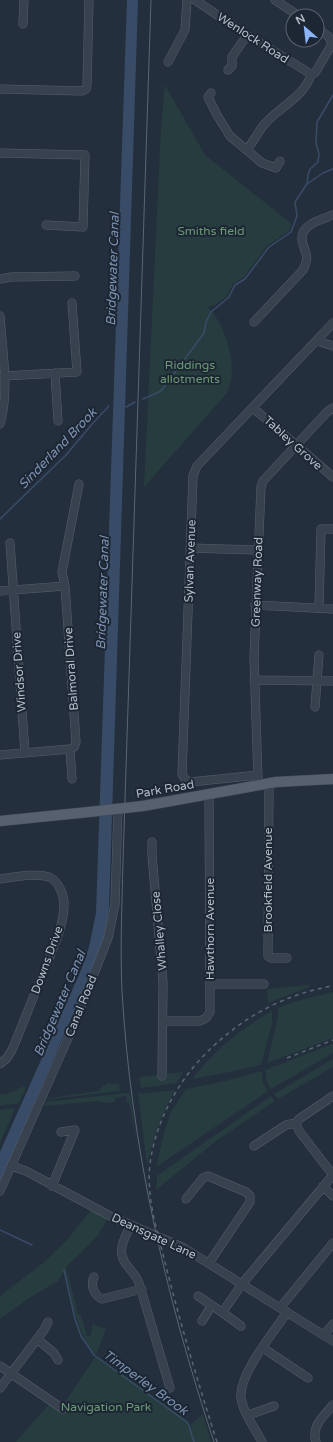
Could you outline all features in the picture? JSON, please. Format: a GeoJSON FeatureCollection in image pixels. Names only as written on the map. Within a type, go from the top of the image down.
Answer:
{"type":"FeatureCollection","features":[{"type":"Feature","properties":{"kind":"main road","name":"Park Road"},"geometry":{"type":"LineString","coordinates":[[0,821],[143,806],[269,783],[333,779]]}},
{"type":"Feature","properties":{"kind":"street"},"geometry":{"type":"LineString","coordinates":[[23,24],[24,0]]}},
{"type":"Feature","properties":{"kind":"street"},"geometry":{"type":"LineString","coordinates":[[0,89],[82,91],[86,89],[89,0]]}},
{"type":"Feature","properties":{"kind":"street"},"geometry":{"type":"LineString","coordinates":[[169,57],[185,30],[187,0]]}},
{"type":"Feature","properties":{"kind":"street","name":"Wenlock Road"},"geometry":{"type":"LineString","coordinates":[[195,0],[247,35],[311,74]]}},
{"type":"Feature","properties":{"kind":"street"},"geometry":{"type":"LineString","coordinates":[[275,0],[287,8]]}},
{"type":"Feature","properties":{"kind":"street"},"geometry":{"type":"LineString","coordinates":[[248,150],[263,126],[296,96],[310,79],[311,74],[315,72],[332,44],[329,37],[325,34]]}},
{"type":"Feature","properties":{"kind":"street"},"geometry":{"type":"LineString","coordinates":[[233,68],[232,57],[247,35]]}},
{"type":"Feature","properties":{"kind":"street"},"geometry":{"type":"LineString","coordinates":[[208,95],[226,130],[236,141],[262,163],[276,170],[280,160]]}},
{"type":"Feature","properties":{"kind":"street"},"geometry":{"type":"LineString","coordinates":[[0,153],[85,155],[83,227],[46,225]]}},
{"type":"Feature","properties":{"kind":"street"},"geometry":{"type":"LineString","coordinates":[[254,322],[303,270],[308,255],[302,238],[305,229],[314,222],[333,215]]}},
{"type":"Feature","properties":{"kind":"street"},"geometry":{"type":"LineString","coordinates":[[0,279],[11,276],[75,276]]}},
{"type":"Feature","properties":{"kind":"street"},"geometry":{"type":"LineString","coordinates":[[4,376],[77,372],[72,303]]}},
{"type":"Feature","properties":{"kind":"street"},"geometry":{"type":"LineString","coordinates":[[0,316],[4,376],[3,405],[0,424]]}},
{"type":"Feature","properties":{"kind":"street","name":"Sylvan Avenue"},"geometry":{"type":"LineString","coordinates":[[258,775],[190,782],[186,781],[182,775],[194,472],[197,466],[333,323]]}},
{"type":"Feature","properties":{"kind":"street"},"geometry":{"type":"LineString","coordinates":[[317,340],[333,346]]}},
{"type":"Feature","properties":{"kind":"street"},"geometry":{"type":"LineString","coordinates":[[55,373],[58,421]]}},
{"type":"Feature","properties":{"kind":"street","name":"Tabley Grove"},"geometry":{"type":"LineString","coordinates":[[253,408],[333,477]]}},
{"type":"Feature","properties":{"kind":"street","name":"Greenway Road"},"geometry":{"type":"LineString","coordinates":[[258,785],[254,680],[255,605],[262,484],[296,445],[327,412],[333,408]]}},
{"type":"Feature","properties":{"kind":"street","name":"Balmoral Drive"},"geometry":{"type":"LineString","coordinates":[[70,749],[74,747],[76,742],[65,586],[62,572],[79,484]]}},
{"type":"Feature","properties":{"kind":"street"},"geometry":{"type":"LineString","coordinates":[[319,608],[321,529],[333,529]]}},
{"type":"Feature","properties":{"kind":"street","name":"Windsor Drive"},"geometry":{"type":"LineString","coordinates":[[10,543],[25,753]]}},
{"type":"Feature","properties":{"kind":"street"},"geometry":{"type":"LineString","coordinates":[[190,548],[258,550]]}},
{"type":"Feature","properties":{"kind":"street"},"geometry":{"type":"LineString","coordinates":[[0,591],[65,586]]}},
{"type":"Feature","properties":{"kind":"street"},"geometry":{"type":"LineString","coordinates":[[255,605],[333,609]]}},
{"type":"Feature","properties":{"kind":"street"},"geometry":{"type":"LineString","coordinates":[[315,707],[320,655]]}},
{"type":"Feature","properties":{"kind":"street"},"geometry":{"type":"LineString","coordinates":[[254,680],[333,681]]}},
{"type":"Feature","properties":{"kind":"street"},"geometry":{"type":"LineString","coordinates":[[0,755],[70,749],[72,779]]}},
{"type":"Feature","properties":{"kind":"street","name":"Brookfield Avenue"},"geometry":{"type":"LineString","coordinates":[[269,783],[268,956],[271,958],[287,958]]}},
{"type":"Feature","properties":{"kind":"street","name":"Hawthorn Avenue"},"geometry":{"type":"LineString","coordinates":[[163,1021],[200,1021],[206,1018],[211,1010],[209,794]]}},
{"type":"Feature","properties":{"kind":"street","name":"Canal Road"},"geometry":{"type":"LineString","coordinates":[[0,1191],[67,1040],[108,938],[115,904],[118,809]]}},
{"type":"Feature","properties":{"kind":"street","name":"Whalley Close"},"geometry":{"type":"LineString","coordinates":[[152,842],[163,983],[162,1076]]}},
{"type":"Feature","properties":{"kind":"street","name":"Downs Drive"},"geometry":{"type":"LineString","coordinates":[[0,879],[33,875],[52,878],[61,891],[64,904],[63,916],[54,946],[12,1050],[7,1058],[0,1064]]}},
{"type":"Feature","properties":{"kind":"street"},"geometry":{"type":"LineString","coordinates":[[210,984],[264,984]]}},
{"type":"Feature","properties":{"kind":"street"},"geometry":{"type":"LineString","coordinates":[[254,1146],[286,1125],[296,1123],[299,1119],[333,1096]]}},
{"type":"Feature","properties":{"kind":"street"},"geometry":{"type":"LineString","coordinates":[[223,1313],[242,1284],[333,1175],[299,1131],[296,1123]]}},
{"type":"Feature","properties":{"kind":"street"},"geometry":{"type":"LineString","coordinates":[[52,1186],[75,1130],[61,1132]]}},
{"type":"Feature","properties":{"kind":"street","name":"Deansgate Lane"},"geometry":{"type":"LineString","coordinates":[[12,1163],[17,1168],[26,1171],[112,1217],[177,1244],[333,1341]]}},
{"type":"Feature","properties":{"kind":"street"},"geometry":{"type":"LineString","coordinates":[[186,1199],[203,1178],[208,1176],[246,1192],[250,1196],[250,1202],[209,1263]]}},
{"type":"Feature","properties":{"kind":"street"},"geometry":{"type":"LineString","coordinates":[[323,1186],[333,1196]]}},
{"type":"Feature","properties":{"kind":"street"},"geometry":{"type":"LineString","coordinates":[[131,1225],[122,1244],[122,1254],[124,1262],[138,1280],[142,1290],[167,1385]]}},
{"type":"Feature","properties":{"kind":"street"},"geometry":{"type":"LineString","coordinates":[[262,1442],[241,1398],[242,1386],[247,1372],[263,1348],[283,1310],[333,1243]]}},
{"type":"Feature","properties":{"kind":"street"},"geometry":{"type":"LineString","coordinates":[[94,1277],[92,1282],[95,1293],[102,1299],[142,1290]]}},
{"type":"Feature","properties":{"kind":"street"},"geometry":{"type":"LineString","coordinates":[[198,1296],[241,1326]]}},
{"type":"Feature","properties":{"kind":"street"},"geometry":{"type":"LineString","coordinates":[[202,1321],[212,1305]]}},
{"type":"Feature","properties":{"kind":"street"},"geometry":{"type":"LineString","coordinates":[[0,1388],[46,1327],[48,1322]]}},
{"type":"Feature","properties":{"kind":"street"},"geometry":{"type":"LineString","coordinates":[[324,1335],[333,1324]]}},
{"type":"Feature","properties":{"kind":"street"},"geometry":{"type":"LineString","coordinates":[[37,1339],[54,1353],[58,1360]]}},
{"type":"Feature","properties":{"kind":"street"},"geometry":{"type":"LineString","coordinates":[[263,1348],[308,1378]]}},
{"type":"Feature","properties":{"kind":"street"},"geometry":{"type":"LineString","coordinates":[[0,1366],[63,1409]]}},
{"type":"Feature","properties":{"kind":"street"},"geometry":{"type":"LineString","coordinates":[[316,1442],[314,1433],[316,1427],[333,1405]]}},
{"type":"Feature","properties":{"kind":"street"},"geometry":{"type":"LineString","coordinates":[[248,1415],[274,1406]]}},
{"type":"Feature","properties":{"kind":"green space"},"geometry":{"type":"Polygon","coordinates":[[[165,85],[205,155],[292,224],[289,231],[267,246],[244,277],[233,284],[227,296],[215,305],[208,307],[219,322],[230,352],[232,372],[227,393],[144,487],[161,128],[165,85]]]}},
{"type":"Feature","properties":{"kind":"green space"},"geometry":{"type":"Polygon","coordinates":[[[309,985],[309,987],[268,1003],[267,989],[309,985]]]}},
{"type":"Feature","properties":{"kind":"green space"},"geometry":{"type":"Polygon","coordinates":[[[333,992],[333,1038],[267,1063],[278,1017],[278,1008],[293,1002],[333,992]]]}},
{"type":"Feature","properties":{"kind":"green space"},"geometry":{"type":"Polygon","coordinates":[[[272,1011],[272,1024],[261,1065],[192,1079],[219,1049],[238,1033],[272,1011]]]}},
{"type":"Feature","properties":{"kind":"green space"},"geometry":{"type":"Polygon","coordinates":[[[333,1044],[333,1053],[271,1089],[267,1083],[265,1070],[333,1044]]]}},
{"type":"Feature","properties":{"kind":"green space"},"geometry":{"type":"Polygon","coordinates":[[[333,1059],[333,1067],[278,1099],[274,1094],[333,1059]]]}},
{"type":"Feature","properties":{"kind":"green space"},"geometry":{"type":"Polygon","coordinates":[[[262,1071],[263,1083],[268,1091],[156,1167],[165,1129],[171,1112],[186,1089],[225,1081],[262,1071]]]}},
{"type":"Feature","properties":{"kind":"green space"},"geometry":{"type":"Polygon","coordinates":[[[183,1072],[177,1083],[141,1088],[139,1077],[183,1072]]]}},
{"type":"Feature","properties":{"kind":"green space"},"geometry":{"type":"Polygon","coordinates":[[[107,1083],[119,1084],[120,1091],[43,1100],[99,1091],[107,1083]]]}},
{"type":"Feature","properties":{"kind":"green space"},"geometry":{"type":"Polygon","coordinates":[[[25,1086],[25,1090],[19,1103],[0,1106],[0,1094],[6,1094],[25,1086]]]}},
{"type":"Feature","properties":{"kind":"green space"},"geometry":{"type":"Polygon","coordinates":[[[175,1090],[158,1127],[147,1165],[138,1094],[175,1090]]]}},
{"type":"Feature","properties":{"kind":"green space"},"geometry":{"type":"Polygon","coordinates":[[[130,1093],[137,1145],[129,1102],[127,1102],[126,1096],[115,1098],[115,1102],[108,1103],[96,1101],[44,1106],[45,1102],[130,1093]]]}},
{"type":"Feature","properties":{"kind":"green space"},"geometry":{"type":"Polygon","coordinates":[[[271,1096],[275,1101],[216,1141],[156,1190],[157,1176],[271,1096]]]}},
{"type":"Feature","properties":{"kind":"green space"},"geometry":{"type":"Polygon","coordinates":[[[13,1108],[14,1111],[0,1143],[0,1110],[13,1108]]]}},
{"type":"Feature","properties":{"kind":"green space"},"geometry":{"type":"Polygon","coordinates":[[[92,1209],[108,1218],[98,1235],[66,1267],[78,1314],[81,1316],[87,1336],[90,1337],[93,1324],[106,1329],[96,1355],[89,1347],[79,1327],[65,1270],[58,1281],[31,1297],[0,1319],[0,1296],[43,1263],[65,1242],[92,1209]]]}},
{"type":"Feature","properties":{"kind":"green space","name":"Navigation Park"},"geometry":{"type":"Polygon","coordinates":[[[96,1356],[184,1418],[191,1427],[191,1424],[203,1414],[211,1442],[16,1442],[51,1402],[61,1408],[96,1356]]]}},
{"type":"Feature","properties":{"kind":"water"},"geometry":{"type":"Polygon","coordinates":[[[127,0],[138,0],[109,909],[104,938],[98,956],[0,1183],[0,1152],[81,970],[89,947],[96,913],[127,0]]]}},
{"type":"Feature","properties":{"kind":"waterway"},"geometry":{"type":"LineString","coordinates":[[307,184],[310,169],[318,162],[319,154],[316,143],[317,122],[333,95]]}},
{"type":"Feature","properties":{"kind":"waterway"},"geometry":{"type":"LineString","coordinates":[[143,399],[161,391],[204,333],[206,322],[211,312],[229,297],[235,285],[245,279],[269,247],[291,232],[297,216],[295,202],[307,184],[323,173],[333,169]]}},
{"type":"Feature","properties":{"kind":"waterway"},"geometry":{"type":"LineString","coordinates":[[126,407],[135,402]]}},
{"type":"Feature","properties":{"kind":"waterway","name":"Sinderland Brook"},"geometry":{"type":"LineString","coordinates":[[0,519],[66,455],[109,406]]}},
{"type":"Feature","properties":{"kind":"waterway","name":"Timperley Brook"},"geometry":{"type":"LineString","coordinates":[[0,1230],[32,1245]]}},
{"type":"Feature","properties":{"kind":"waterway","name":"Timperley Brook"},"geometry":{"type":"LineString","coordinates":[[64,1270],[75,1319],[81,1336],[94,1355],[188,1423],[194,1442]]}},
{"type":"Feature","properties":{"kind":"tram line"},"geometry":{"type":"LineString","coordinates":[[151,0],[123,861],[121,942],[122,991],[133,1106],[153,1219],[180,1331],[214,1442]]}},
{"type":"Feature","properties":{"kind":"railway"},"geometry":{"type":"LineString","coordinates":[[217,1442],[183,1330],[156,1226],[151,1201],[149,1176],[153,1146],[158,1129],[173,1097],[193,1067],[218,1042],[243,1022],[271,1006],[301,994],[333,986]]}},
{"type":"Feature","properties":{"kind":"railway"},"geometry":{"type":"LineString","coordinates":[[287,1058],[333,1040]]}},
{"type":"Feature","properties":{"kind":"park label","name":"Smiths field"},"geometry":{"type":"Point","coordinates":[211,231]}},
{"type":"Feature","properties":{"kind":"park label","name":"Riddings allotments"},"geometry":{"type":"Point","coordinates":[190,372]}},
{"type":"Feature","properties":{"kind":"water label","name":"Bridgewater Canal"},"geometry":{"type":"Point","coordinates":[112,269]}},
{"type":"Feature","properties":{"kind":"water label","name":"Bridgewater Canal"},"geometry":{"type":"Point","coordinates":[102,593]}},
{"type":"Feature","properties":{"kind":"water label","name":"Bridgewater Canal"},"geometry":{"type":"Point","coordinates":[59,1003]}}]}
